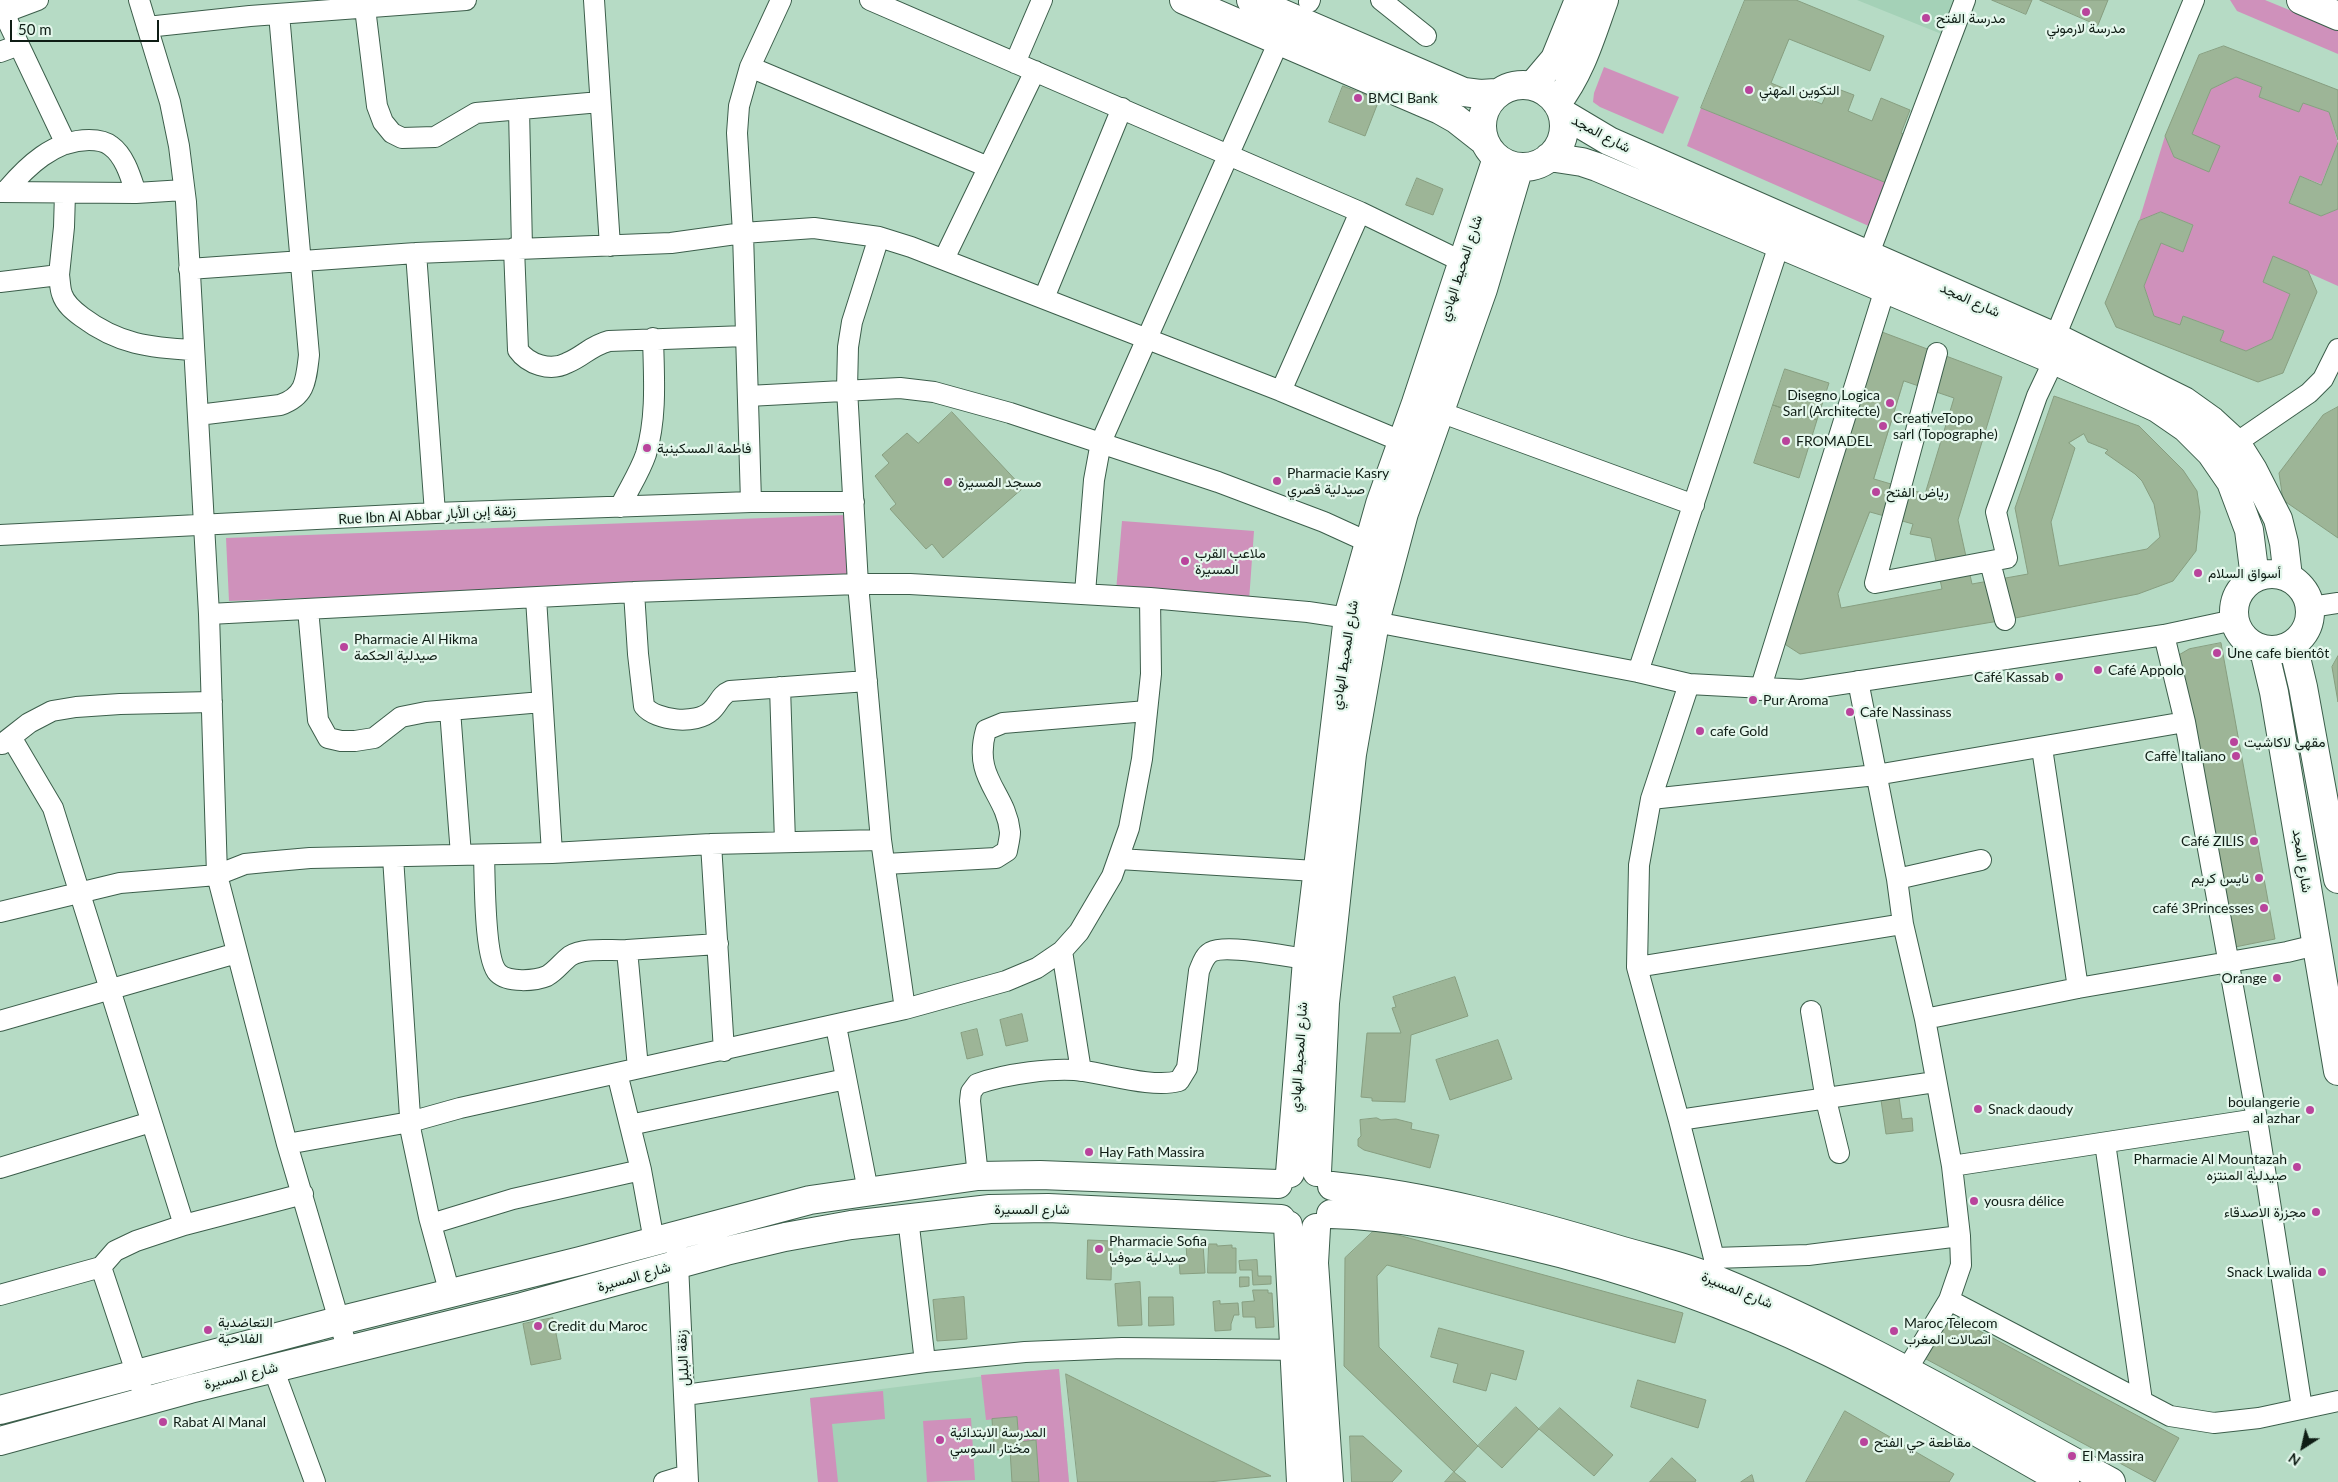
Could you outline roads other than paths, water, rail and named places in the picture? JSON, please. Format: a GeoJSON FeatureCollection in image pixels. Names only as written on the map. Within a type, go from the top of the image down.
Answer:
{"type":"FeatureCollection","features":[{"type":"Feature","properties":{"kind":"street"},"geometry":{"type":"LineString","coordinates":[[38,0],[6,6],[8,22],[66,144]]}},
{"type":"Feature","properties":{"kind":"street"},"geometry":{"type":"LineString","coordinates":[[139,0],[170,102],[179,146],[184,190],[210,614],[217,874],[287,1144],[348,1350]]}},
{"type":"Feature","properties":{"kind":"street"},"geometry":{"type":"LineString","coordinates":[[147,27],[250,8],[280,14],[466,0]]}},
{"type":"Feature","properties":{"kind":"street"},"geometry":{"type":"LineString","coordinates":[[594,0],[610,246]]}},
{"type":"Feature","properties":{"kind":"street"},"geometry":{"type":"LineString","coordinates":[[751,502],[743,233],[737,133],[739,106],[750,67],[781,0]]}},
{"type":"Feature","properties":{"kind":"street"},"geometry":{"type":"LineString","coordinates":[[870,0],[1122,108],[1226,156],[1360,212],[1463,262]]}},
{"type":"Feature","properties":{"kind":"street"},"geometry":{"type":"LineString","coordinates":[[1016,64],[1042,0]]}},
{"type":"Feature","properties":{"kind":"street"},"geometry":{"type":"LineString","coordinates":[[1184,0],[1440,110],[1463,124],[1500,155],[1540,163],[1549,158],[1562,140],[1564,127],[1560,108],[1547,93],[1533,85],[1521,84],[1508,87],[1496,93],[1480,94],[1457,89],[1251,0]]}},
{"type":"Feature","properties":{"kind":"street"},"geometry":{"type":"LineString","coordinates":[[1381,0],[1426,36]]}},
{"type":"Feature","properties":{"kind":"street"},"geometry":{"type":"LineString","coordinates":[[1533,85],[1555,59],[1579,0]]}},
{"type":"Feature","properties":{"kind":"street"},"geometry":{"type":"LineString","coordinates":[[1560,108],[1583,60],[1604,0]]}},
{"type":"Feature","properties":{"kind":"street"},"geometry":{"type":"LineString","coordinates":[[1868,256],[1964,0]]}},
{"type":"Feature","properties":{"kind":"street"},"geometry":{"type":"LineString","coordinates":[[1937,352],[1875,584],[2007,558],[1996,512],[2054,349],[2194,0]]}},
{"type":"Feature","properties":{"kind":"street"},"geometry":{"type":"LineString","coordinates":[[2300,0],[2338,16]]}},
{"type":"Feature","properties":{"kind":"street"},"geometry":{"type":"LineString","coordinates":[[365,8],[377,106],[383,122],[392,132],[402,138],[434,137],[476,113],[600,102]]}},
{"type":"Feature","properties":{"kind":"street"},"geometry":{"type":"LineString","coordinates":[[198,415],[280,405],[292,401],[302,390],[309,355],[280,14]]}},
{"type":"Feature","properties":{"kind":"street"},"geometry":{"type":"LineString","coordinates":[[1085,594],[1094,480],[1101,442],[1226,156],[1279,41]]}},
{"type":"Feature","properties":{"kind":"street"},"geometry":{"type":"LineString","coordinates":[[0,52],[19,45]]}},
{"type":"Feature","properties":{"kind":"street"},"geometry":{"type":"LineString","coordinates":[[750,67],[988,167]]}},
{"type":"Feature","properties":{"kind":"street"},"geometry":{"type":"LineString","coordinates":[[944,259],[1035,71]]}},
{"type":"Feature","properties":{"kind":"street"},"geometry":{"type":"LineString","coordinates":[[1496,93],[1488,103],[1482,116],[1481,130],[1500,155]]}},
{"type":"Feature","properties":{"kind":"street"},"geometry":{"type":"LineString","coordinates":[[1044,298],[1122,108]]}},
{"type":"Feature","properties":{"kind":"street","name":"شارع المجد"},"geometry":{"type":"LineString","coordinates":[[1560,108],[1609,141],[1783,232],[1885,289],[2054,349],[2184,401],[2212,420],[2236,443],[2258,478],[2278,519],[2284,543],[2288,577]]}},
{"type":"Feature","properties":{"kind":"street"},"geometry":{"type":"LineString","coordinates":[[519,109],[518,350],[524,358],[533,363],[558,366],[568,363],[596,344],[653,338],[746,336]]}},
{"type":"Feature","properties":{"kind":"street"},"geometry":{"type":"LineString","coordinates":[[3,191],[48,152],[81,140],[99,140],[111,146],[128,171],[136,193]]}},
{"type":"Feature","properties":{"kind":"street","name":"شارع المحيط الهادي"},"geometry":{"type":"LineString","coordinates":[[1428,408],[1463,262],[1500,155]]}},
{"type":"Feature","properties":{"kind":"street","name":"شارع المحيط الهادي"},"geometry":{"type":"LineString","coordinates":[[1328,872],[1352,754],[1375,622],[1393,554],[1414,447],[1428,408],[1483,289],[1500,155]]}},
{"type":"Feature","properties":{"kind":"street","name":"شارع المجد"},"geometry":{"type":"LineString","coordinates":[[1549,158],[1582,162],[1783,232],[1868,256],[2054,349],[2157,408],[2186,428],[2211,452],[2231,482],[2245,514],[2252,547],[2255,578]]}},
{"type":"Feature","properties":{"kind":"street"},"geometry":{"type":"LineString","coordinates":[[3,191],[136,193],[184,190]]}},
{"type":"Feature","properties":{"kind":"street"},"geometry":{"type":"LineString","coordinates":[[65,193],[59,275],[62,295],[72,310],[111,336],[131,343],[161,349],[194,350]]}},
{"type":"Feature","properties":{"kind":"street"},"geometry":{"type":"LineString","coordinates":[[1281,391],[1360,212]]}},
{"type":"Feature","properties":{"kind":"street"},"geometry":{"type":"LineString","coordinates":[[189,269],[416,252],[671,243],[743,233],[814,228],[878,237],[944,259],[1044,298],[1281,391],[1414,447]]}},
{"type":"Feature","properties":{"kind":"street"},"geometry":{"type":"LineString","coordinates":[[1638,672],[1783,232]]}},
{"type":"Feature","properties":{"kind":"street"},"geometry":{"type":"LineString","coordinates":[[878,237],[852,322],[848,347],[848,389],[858,584],[881,840],[905,1009]]}},
{"type":"Feature","properties":{"kind":"street"},"geometry":{"type":"LineString","coordinates":[[416,252],[435,513]]}},
{"type":"Feature","properties":{"kind":"street"},"geometry":{"type":"LineString","coordinates":[[0,282],[59,275]]}},
{"type":"Feature","properties":{"kind":"street"},"geometry":{"type":"LineString","coordinates":[[1760,690],[1885,289]]}},
{"type":"Feature","properties":{"kind":"street"},"geometry":{"type":"LineString","coordinates":[[620,507],[645,457],[650,439],[653,408],[653,338]]}},
{"type":"Feature","properties":{"kind":"street"},"geometry":{"type":"LineString","coordinates":[[2236,443],[2309,393],[2324,379],[2338,349]]}},
{"type":"Feature","properties":{"kind":"street"},"geometry":{"type":"LineString","coordinates":[[748,396],[848,389],[900,388],[934,392],[1010,413],[1218,482],[1324,522],[1393,554]]}},
{"type":"Feature","properties":{"kind":"street"},"geometry":{"type":"LineString","coordinates":[[1428,408],[1694,505]]}},
{"type":"Feature","properties":{"kind":"street","name":"شارع المحيط الهادي"},"geometry":{"type":"LineString","coordinates":[[1284,1178],[1318,961],[1328,872],[1348,617],[1380,504],[1414,447]]}},
{"type":"Feature","properties":{"kind":"street","name":"Rue Ibn Al Abbar زنقة إبن الأبار"},"geometry":{"type":"LineString","coordinates":[[0,535],[435,513],[751,502],[854,502]]}},
{"type":"Feature","properties":{"kind":"street"},"geometry":{"type":"LineString","coordinates":[[1990,562],[2004,620]]}},
{"type":"Feature","properties":{"kind":"street"},"geometry":{"type":"LineString","coordinates":[[2266,574],[2288,577],[2303,590],[2310,608],[2310,622],[2304,635],[2293,645],[2274,651],[2264,650],[2247,642],[2240,634],[2234,620],[2237,596],[2244,585],[2255,578],[2266,574]]}},
{"type":"Feature","properties":{"kind":"street"},"geometry":{"type":"LineString","coordinates":[[210,614],[634,592],[858,584],[910,584],[1150,598],[1348,617],[1638,672],[1689,684],[1760,690],[1802,690],[2164,635],[2234,620]]}},
{"type":"Feature","properties":{"kind":"street"},"geometry":{"type":"LineString","coordinates":[[634,592],[644,706],[650,713],[668,719],[704,716],[711,711],[724,694],[730,691],[867,681]]}},
{"type":"Feature","properties":{"kind":"street"},"geometry":{"type":"LineString","coordinates":[[536,598],[552,853]]}},
{"type":"Feature","properties":{"kind":"street"},"geometry":{"type":"LineString","coordinates":[[287,1144],[410,1122],[460,1108],[836,1026],[1006,981],[1037,968],[1062,951],[1079,932],[1094,909],[1119,859],[1129,828],[1137,785],[1151,674],[1150,598]]}},
{"type":"Feature","properties":{"kind":"street"},"geometry":{"type":"LineString","coordinates":[[2310,608],[2338,603]]}},
{"type":"Feature","properties":{"kind":"street"},"geometry":{"type":"LineString","coordinates":[[308,609],[318,720],[328,738],[341,742],[355,742],[374,738],[401,717],[426,712],[542,702]]}},
{"type":"Feature","properties":{"kind":"street"},"geometry":{"type":"LineString","coordinates":[[2164,635],[2185,722],[2257,1119],[2302,1408]]}},
{"type":"Feature","properties":{"kind":"street"},"geometry":{"type":"LineString","coordinates":[[2293,645],[2303,687],[2338,880]]}},
{"type":"Feature","properties":{"kind":"street","name":"شارع المجد"},"geometry":{"type":"LineString","coordinates":[[2264,650],[2274,692],[2338,1071]]}},
{"type":"Feature","properties":{"kind":"street"},"geometry":{"type":"LineString","coordinates":[[1858,681],[1897,879],[1903,924],[1925,1019],[1935,1082],[1952,1166],[1962,1265],[1949,1300],[1901,1379]]}},
{"type":"Feature","properties":{"kind":"street"},"geometry":{"type":"LineString","coordinates":[[1689,684],[1651,799],[1639,865],[1637,968],[1679,1120],[1712,1278],[1808,1254],[1960,1236]]}},
{"type":"Feature","properties":{"kind":"street"},"geometry":{"type":"LineString","coordinates":[[780,686],[786,842]]}},
{"type":"Feature","properties":{"kind":"street"},"geometry":{"type":"LineString","coordinates":[[184,1225],[150,1122],[111,989],[53,808],[6,741],[29,723],[52,711],[76,707],[120,704],[212,702]]}},
{"type":"Feature","properties":{"kind":"street"},"geometry":{"type":"LineString","coordinates":[[450,710],[461,855]]}},
{"type":"Feature","properties":{"kind":"street"},"geometry":{"type":"LineString","coordinates":[[885,864],[996,858],[1006,851],[1010,834],[1007,816],[984,770],[983,742],[986,730],[1003,723],[1147,711]]}},
{"type":"Feature","properties":{"kind":"street"},"geometry":{"type":"LineString","coordinates":[[1651,799],[1876,775],[2185,722]]}},
{"type":"Feature","properties":{"kind":"street"},"geometry":{"type":"LineString","coordinates":[[2042,748],[2078,988]]}},
{"type":"Feature","properties":{"kind":"street"},"geometry":{"type":"LineString","coordinates":[[0,912],[120,882],[217,874],[245,864],[265,862],[394,856],[484,856],[711,844],[881,840]]}},
{"type":"Feature","properties":{"kind":"street"},"geometry":{"type":"LineString","coordinates":[[711,844],[724,1051]]}},
{"type":"Feature","properties":{"kind":"street"},"geometry":{"type":"LineString","coordinates":[[394,856],[410,1122],[431,1224],[450,1294]]}},
{"type":"Feature","properties":{"kind":"street"},"geometry":{"type":"LineString","coordinates":[[484,856],[489,948],[492,963],[499,974],[511,978],[531,980],[547,975],[572,954],[718,944]]}},
{"type":"Feature","properties":{"kind":"street"},"geometry":{"type":"LineString","coordinates":[[1119,859],[1328,872]]}},
{"type":"Feature","properties":{"kind":"street"},"geometry":{"type":"LineString","coordinates":[[1897,879],[1981,860]]}},
{"type":"Feature","properties":{"kind":"street"},"geometry":{"type":"LineString","coordinates":[[1637,968],[1903,924]]}},
{"type":"Feature","properties":{"kind":"street"},"geometry":{"type":"LineString","coordinates":[[1925,1019],[2078,988],[2229,963],[2316,945]]}},
{"type":"Feature","properties":{"kind":"street"},"geometry":{"type":"LineString","coordinates":[[627,950],[638,1068]]}},
{"type":"Feature","properties":{"kind":"street"},"geometry":{"type":"LineString","coordinates":[[978,1176],[970,1101],[973,1088],[986,1081],[1027,1073],[1081,1071],[1156,1082],[1171,1083],[1180,1081],[1187,1068],[1199,971],[1203,959],[1211,952],[1222,950],[1318,961]]}},
{"type":"Feature","properties":{"kind":"street"},"geometry":{"type":"LineString","coordinates":[[1062,951],[1081,1071]]}},
{"type":"Feature","properties":{"kind":"street"},"geometry":{"type":"LineString","coordinates":[[0,1022],[237,952]]}},
{"type":"Feature","properties":{"kind":"street","name":"شارع المحيط الهادي"},"geometry":{"type":"LineString","coordinates":[[1318,961],[1320,1074],[1325,1179]]}},
{"type":"Feature","properties":{"kind":"street"},"geometry":{"type":"LineString","coordinates":[[1811,1011],[1826,1100],[1839,1153]]}},
{"type":"Feature","properties":{"kind":"street"},"geometry":{"type":"LineString","coordinates":[[836,1026],[868,1191]]}},
{"type":"Feature","properties":{"kind":"street","name":"زنقة البلبل"},"geometry":{"type":"LineString","coordinates":[[617,1073],[641,1170],[664,1238],[678,1264],[688,1479]]}},
{"type":"Feature","properties":{"kind":"street"},"geometry":{"type":"LineString","coordinates":[[630,1125],[846,1079]]}},
{"type":"Feature","properties":{"kind":"street"},"geometry":{"type":"LineString","coordinates":[[1679,1120],[1826,1100],[1935,1082]]}},
{"type":"Feature","properties":{"kind":"street"},"geometry":{"type":"LineString","coordinates":[[1952,1166],[2257,1119]]}},
{"type":"Feature","properties":{"kind":"street"},"geometry":{"type":"LineString","coordinates":[[0,1168],[150,1122]]}},
{"type":"Feature","properties":{"kind":"street"},"geometry":{"type":"LineString","coordinates":[[2105,1143],[2142,1401]]}},
{"type":"Feature","properties":{"kind":"street"},"geometry":{"type":"LineString","coordinates":[[1300,1482],[1307,1350],[1314,1263],[1323,1221],[1335,1200],[1325,1179],[1304,1169],[1284,1178],[1274,1202],[1285,1222],[1307,1350],[1329,1482]]}},
{"type":"Feature","properties":{"kind":"street"},"geometry":{"type":"LineString","coordinates":[[431,1224],[513,1198],[641,1170]]}},
{"type":"Feature","properties":{"kind":"street","name":"شارع المسيرة"},"geometry":{"type":"LineString","coordinates":[[0,1410],[810,1200],[978,1176],[1284,1178]]}},
{"type":"Feature","properties":{"kind":"street","name":"شارع المسيرة"},"geometry":{"type":"LineString","coordinates":[[1325,1179],[1463,1207],[1569,1235],[1712,1278],[1799,1316],[2065,1482]]}},
{"type":"Feature","properties":{"kind":"street"},"geometry":{"type":"LineString","coordinates":[[0,1295],[101,1267],[107,1258],[120,1247],[184,1225],[303,1194]]}},
{"type":"Feature","properties":{"kind":"street","name":"شارع المسيرة"},"geometry":{"type":"LineString","coordinates":[[0,1441],[146,1401],[531,1305],[678,1264],[785,1237],[908,1218],[990,1209],[1048,1208],[1285,1222]]}},
{"type":"Feature","properties":{"kind":"street","name":"شارع المسيرة"},"geometry":{"type":"LineString","coordinates":[[1323,1221],[1388,1217],[1448,1226],[1555,1252],[1641,1276],[1712,1278]]}},
{"type":"Feature","properties":{"kind":"street"},"geometry":{"type":"LineString","coordinates":[[908,1218],[925,1362]]}},
{"type":"Feature","properties":{"kind":"street"},"geometry":{"type":"LineString","coordinates":[[1285,1222],[1304,1230],[1323,1221]]}},
{"type":"Feature","properties":{"kind":"street"},"geometry":{"type":"LineString","coordinates":[[101,1267],[146,1401]]}},
{"type":"Feature","properties":{"kind":"street"},"geometry":{"type":"LineString","coordinates":[[1949,1300],[2170,1416],[2214,1423],[2259,1418],[2338,1401]]}},
{"type":"Feature","properties":{"kind":"street"},"geometry":{"type":"LineString","coordinates":[[685,1395],[925,1362],[1025,1352],[1122,1348],[1307,1350]]}},
{"type":"Feature","properties":{"kind":"street"},"geometry":{"type":"LineString","coordinates":[[273,1368],[315,1482]]}},
{"type":"Feature","properties":{"kind":"street","name":"شارع المسيرة"},"geometry":{"type":"LineString","coordinates":[[1901,1379],[2110,1482]]}},
{"type":"Feature","properties":{"kind":"street"},"geometry":{"type":"LineString","coordinates":[[664,1482],[688,1479]]}},
{"type":"Feature","properties":{"kind":"place","name":"مدرسة لارموني"},"geometry":{"type":"Point","coordinates":[2086,12]}},
{"type":"Feature","properties":{"kind":"place","name":"مدرسة الفتح"},"geometry":{"type":"Point","coordinates":[1926,18]}},
{"type":"Feature","properties":{"kind":"place","name":"التكوين المهني"},"geometry":{"type":"Point","coordinates":[1749,90]}},
{"type":"Feature","properties":{"kind":"place","name":"BMCI Bank"},"geometry":{"type":"Point","coordinates":[1358,98]}},
{"type":"Feature","properties":{"kind":"place","name":"Disegno Logica Sarl (Architecte)"},"geometry":{"type":"Point","coordinates":[1890,403]}},
{"type":"Feature","properties":{"kind":"place","name":"CreativeTopo sarl (Topographe)"},"geometry":{"type":"Point","coordinates":[1883,426]}},
{"type":"Feature","properties":{"kind":"place","name":"FROMADEL"},"geometry":{"type":"Point","coordinates":[1786,441]}},
{"type":"Feature","properties":{"kind":"place","name":"فاطمة المسكينية"},"geometry":{"type":"Point","coordinates":[647,448]}},
{"type":"Feature","properties":{"kind":"place","name":"Pharmacie Kasry صيدلية قصري"},"geometry":{"type":"Point","coordinates":[1277,481]}},
{"type":"Feature","properties":{"kind":"place","name":"مسجد المسيرة"},"geometry":{"type":"Point","coordinates":[948,482]}},
{"type":"Feature","properties":{"kind":"place","name":"رياض الفتح"},"geometry":{"type":"Point","coordinates":[1876,492]}},
{"type":"Feature","properties":{"kind":"place","name":"ملاعب القرب المسيرة"},"geometry":{"type":"Point","coordinates":[1185,561]}},
{"type":"Feature","properties":{"kind":"place","name":"أسواق السلام"},"geometry":{"type":"Point","coordinates":[2198,573]}},
{"type":"Feature","properties":{"kind":"place","name":"Pharmacie Al Hikma صيدلية الحكمة"},"geometry":{"type":"Point","coordinates":[344,647]}},
{"type":"Feature","properties":{"kind":"place","name":"Une cafe bientôt"},"geometry":{"type":"Point","coordinates":[2217,653]}},
{"type":"Feature","properties":{"kind":"place","name":"Café Appolo"},"geometry":{"type":"Point","coordinates":[2098,670]}},
{"type":"Feature","properties":{"kind":"place","name":"Café Kassab"},"geometry":{"type":"Point","coordinates":[2059,677]}},
{"type":"Feature","properties":{"kind":"place","name":"Pur Aroma"},"geometry":{"type":"Point","coordinates":[1753,700]}},
{"type":"Feature","properties":{"kind":"place","name":"Cafe Nassinass"},"geometry":{"type":"Point","coordinates":[1850,712]}},
{"type":"Feature","properties":{"kind":"place","name":"cafe Gold"},"geometry":{"type":"Point","coordinates":[1700,731]}},
{"type":"Feature","properties":{"kind":"place","name":"مقهى لاكاشيت"},"geometry":{"type":"Point","coordinates":[2234,742]}},
{"type":"Feature","properties":{"kind":"place","name":"Caffè Italiano"},"geometry":{"type":"Point","coordinates":[2236,756]}},
{"type":"Feature","properties":{"kind":"place","name":"Café ZILIS"},"geometry":{"type":"Point","coordinates":[2254,841]}},
{"type":"Feature","properties":{"kind":"place","name":"نايس كريم"},"geometry":{"type":"Point","coordinates":[2259,878]}},
{"type":"Feature","properties":{"kind":"place","name":"café 3Princesses"},"geometry":{"type":"Point","coordinates":[2264,908]}},
{"type":"Feature","properties":{"kind":"place","name":"Orange"},"geometry":{"type":"Point","coordinates":[2277,978]}},
{"type":"Feature","properties":{"kind":"place","name":"Snack daoudy"},"geometry":{"type":"Point","coordinates":[1978,1109]}},
{"type":"Feature","properties":{"kind":"place","name":"boulangerie al azhar"},"geometry":{"type":"Point","coordinates":[2310,1110]}},
{"type":"Feature","properties":{"kind":"place","name":"Hay Fath Massira"},"geometry":{"type":"Point","coordinates":[1089,1152]}},
{"type":"Feature","properties":{"kind":"place","name":"Pharmacie Al Mountazah صيدلية المنتزه"},"geometry":{"type":"Point","coordinates":[2297,1167]}},
{"type":"Feature","properties":{"kind":"place","name":"yousra délice"},"geometry":{"type":"Point","coordinates":[1974,1201]}},
{"type":"Feature","properties":{"kind":"place","name":"مجزرة الاصدقاء"},"geometry":{"type":"Point","coordinates":[2316,1212]}},
{"type":"Feature","properties":{"kind":"place","name":"Pharmacie Sofia صيدلية صوفيا"},"geometry":{"type":"Point","coordinates":[1099,1249]}},
{"type":"Feature","properties":{"kind":"place","name":"Snack Lwalida"},"geometry":{"type":"Point","coordinates":[2322,1272]}},
{"type":"Feature","properties":{"kind":"place","name":"Credit du Maroc"},"geometry":{"type":"Point","coordinates":[538,1326]}},
{"type":"Feature","properties":{"kind":"place","name":"التعاضدية الفلاحية"},"geometry":{"type":"Point","coordinates":[208,1330]}},
{"type":"Feature","properties":{"kind":"place","name":"Maroc Telecom اتصالات المغرب"},"geometry":{"type":"Point","coordinates":[1894,1331]}},
{"type":"Feature","properties":{"kind":"place","name":"Rabat Al Manal"},"geometry":{"type":"Point","coordinates":[163,1422]}},
{"type":"Feature","properties":{"kind":"place","name":"المدرسة الابتدائية مختار السوسي"},"geometry":{"type":"Point","coordinates":[940,1440]}},
{"type":"Feature","properties":{"kind":"place","name":"مقاطعة حي الفتح"},"geometry":{"type":"Point","coordinates":[1864,1442]}},
{"type":"Feature","properties":{"kind":"place","name":"El Massira"},"geometry":{"type":"Point","coordinates":[2072,1456]}}]}
